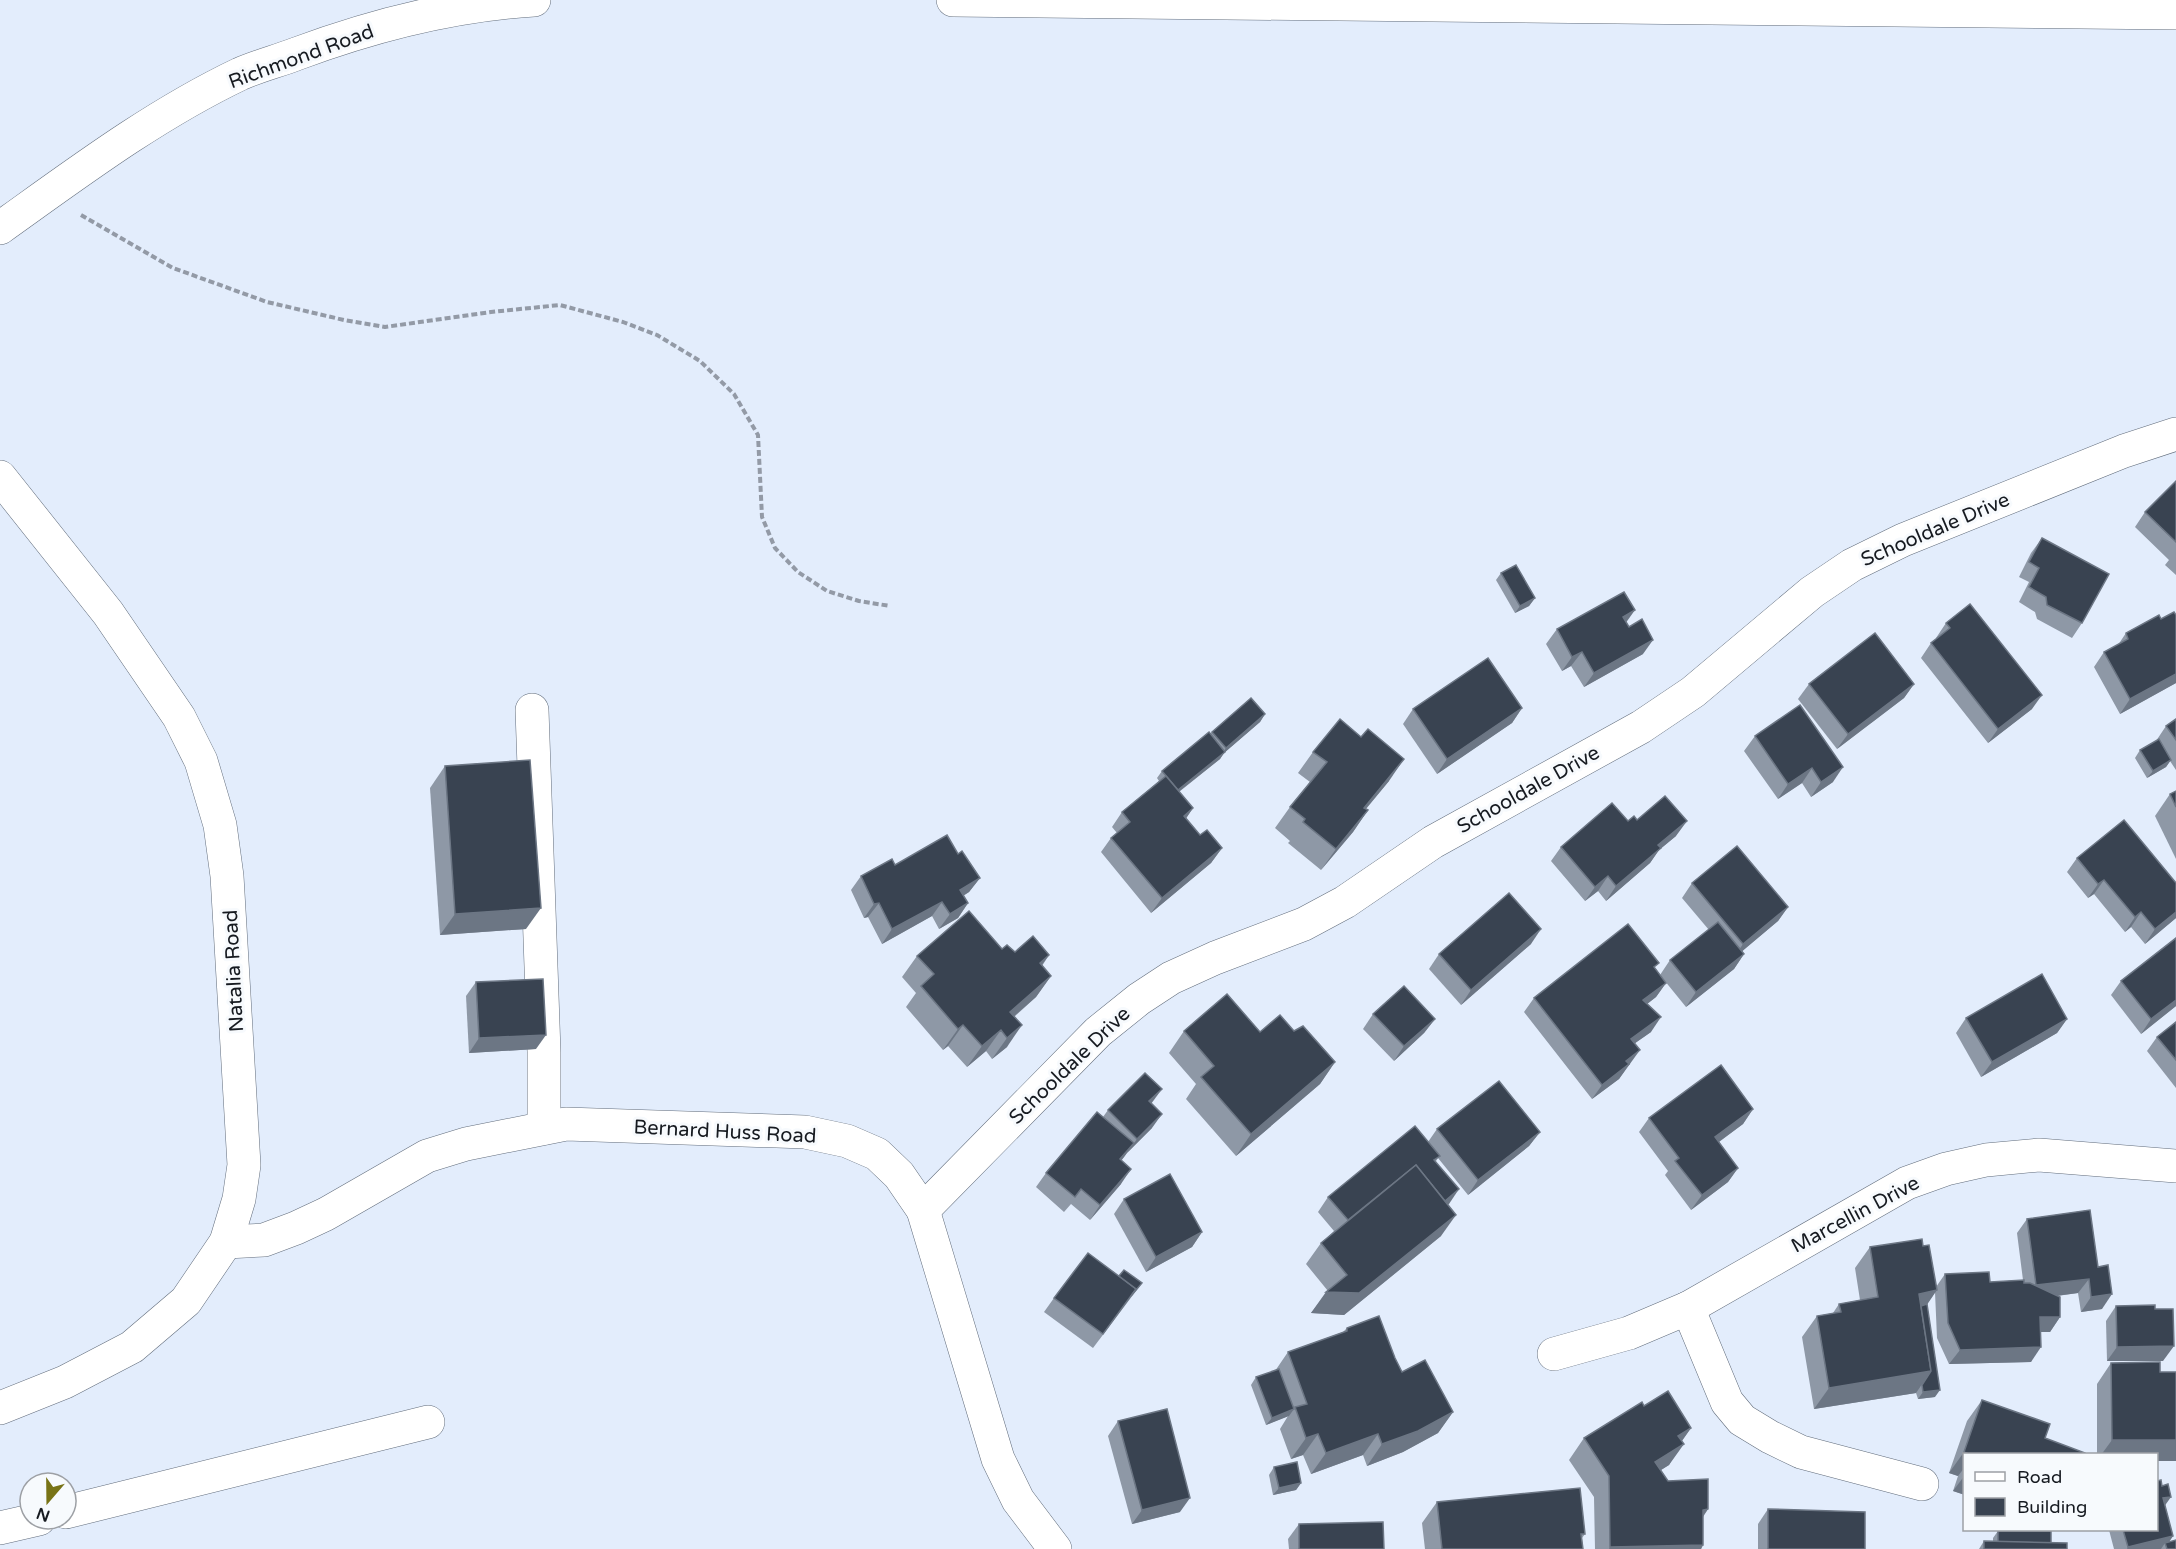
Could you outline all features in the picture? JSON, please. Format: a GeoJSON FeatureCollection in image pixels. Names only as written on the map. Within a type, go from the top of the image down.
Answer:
{"type":"FeatureCollection","features":[{"type":"Feature","properties":{"kind":"street","name":"Richmond Road"},"geometry":{"type":"LineString","coordinates":[[0,228],[92,162],[166,115],[241,74],[321,45],[408,18],[500,2],[534,0]]}},
{"type":"Feature","properties":{"kind":"street"},"geometry":{"type":"LineString","coordinates":[[953,0],[2176,13]]}},
{"type":"Feature","properties":{"kind":"street","name":"Schooldale Drive"},"geometry":{"type":"LineString","coordinates":[[923,1210],[1098,1032],[1139,999],[1171,978],[1215,958],[1304,924],[1345,902],[1433,842],[1641,727],[1693,692],[1812,592],[1852,565],[1903,540],[2124,451],[2176,434]]}},
{"type":"Feature","properties":{"kind":"street","name":"Natalia Road"},"geometry":{"type":"LineString","coordinates":[[0,477],[108,613],[179,717],[201,761],[220,825],[227,876],[244,1165],[239,1199],[226,1242],[186,1301],[132,1347],[65,1383],[0,1408]]}},
{"type":"Feature","properties":{"kind":"street"},"geometry":{"type":"LineString","coordinates":[[532,710],[544,1052],[544,1128]]}},
{"type":"Feature","properties":{"kind":"street","name":"Bernard Huss Road"},"geometry":{"type":"LineString","coordinates":[[226,1242],[264,1240],[296,1228],[326,1214],[427,1156],[466,1144],[566,1124],[805,1132],[847,1141],[877,1154],[898,1175],[923,1210],[998,1460],[1018,1500],[1055,1549]]}},
{"type":"Feature","properties":{"kind":"street","name":"Marcellin Drive"},"geometry":{"type":"LineString","coordinates":[[1554,1354],[1629,1333],[1688,1308],[1907,1183],[1946,1169],[1986,1160],[2039,1155],[2176,1166]]}},
{"type":"Feature","properties":{"kind":"street"},"geometry":{"type":"LineString","coordinates":[[1688,1308],[1727,1402],[1742,1420],[1801,1452],[1922,1484]]}},
{"type":"Feature","properties":{"kind":"street"},"geometry":{"type":"LineString","coordinates":[[78,1509],[428,1422]]}},
{"type":"Feature","properties":{"kind":"street"},"geometry":{"type":"LineString","coordinates":[[0,1528],[18,1524]]}},
{"type":"Feature","properties":{"kind":"path"},"geometry":{"type":"LineString","coordinates":[[48,194],[173,268],[267,302],[322,315],[384,327],[560,305],[623,322],[657,335],[700,361],[734,394],[758,435],[762,518],[775,548],[798,572],[827,591],[860,601],[890,606]]}},
{"type":"Feature","properties":{"kind":"building"},"geometry":{"type":"Polygon","coordinates":[[[2176,481],[2176,542],[2145,512],[2176,481]]]}},
{"type":"Feature","properties":{"kind":"building"},"geometry":{"type":"Polygon","coordinates":[[[2042,538],[2109,574],[2082,623],[2047,605],[2046,597],[2029,587],[2039,568],[2029,562],[2042,538]]]}},
{"type":"Feature","properties":{"kind":"building"},"geometry":{"type":"Polygon","coordinates":[[[1516,565],[1535,598],[1520,606],[1501,573],[1516,565]]]}},
{"type":"Feature","properties":{"kind":"building"},"geometry":{"type":"Polygon","coordinates":[[[1624,592],[1635,610],[1623,617],[1629,627],[1642,619],[1653,640],[1594,673],[1582,652],[1572,657],[1557,629],[1624,592]]]}},
{"type":"Feature","properties":{"kind":"building"},"geometry":{"type":"Polygon","coordinates":[[[1970,604],[2042,695],[1998,729],[1931,643],[1950,628],[1946,623],[1970,604]]]}},
{"type":"Feature","properties":{"kind":"building"},"geometry":{"type":"Polygon","coordinates":[[[2174,612],[2176,615],[2176,674],[2130,699],[2104,652],[2128,639],[2126,633],[2159,615],[2161,619],[2174,612]]]}},
{"type":"Feature","properties":{"kind":"building"},"geometry":{"type":"Polygon","coordinates":[[[1875,633],[1914,684],[1848,734],[1809,684],[1875,633]]]}},
{"type":"Feature","properties":{"kind":"building"},"geometry":{"type":"Polygon","coordinates":[[[1488,658],[1522,708],[1447,759],[1413,709],[1488,658]]]}},
{"type":"Feature","properties":{"kind":"building"},"geometry":{"type":"Polygon","coordinates":[[[1251,698],[1265,714],[1226,748],[1212,732],[1251,698]]]}},
{"type":"Feature","properties":{"kind":"building"},"geometry":{"type":"Polygon","coordinates":[[[1800,705],[1843,767],[1821,782],[1812,768],[1788,784],[1755,736],[1800,705]]]}},
{"type":"Feature","properties":{"kind":"building"},"geometry":{"type":"Polygon","coordinates":[[[1340,719],[1361,737],[1368,729],[1404,759],[1364,808],[1368,810],[1336,849],[1303,822],[1305,819],[1290,807],[1327,762],[1313,752],[1340,719]]]}},
{"type":"Feature","properties":{"kind":"building"},"geometry":{"type":"Polygon","coordinates":[[[2176,719],[2176,740],[2166,726],[2176,719]]]}},
{"type":"Feature","properties":{"kind":"building"},"geometry":{"type":"Polygon","coordinates":[[[1209,732],[1225,752],[1178,790],[1162,771],[1209,732]]]}},
{"type":"Feature","properties":{"kind":"building"},"geometry":{"type":"Polygon","coordinates":[[[2159,739],[2171,760],[2153,771],[2140,750],[2159,739]]]}},
{"type":"Feature","properties":{"kind":"building"},"geometry":{"type":"Polygon","coordinates":[[[530,760],[541,908],[455,914],[445,766],[530,760]]]}},
{"type":"Feature","properties":{"kind":"building"},"geometry":{"type":"Polygon","coordinates":[[[1166,776],[1193,808],[1184,816],[1200,835],[1207,830],[1222,848],[1162,898],[1111,838],[1130,822],[1122,812],[1166,776]]]}},
{"type":"Feature","properties":{"kind":"building"},"geometry":{"type":"Polygon","coordinates":[[[2176,791],[2176,807],[2170,794],[2176,791]]]}},
{"type":"Feature","properties":{"kind":"building"},"geometry":{"type":"Polygon","coordinates":[[[1665,796],[1687,821],[1658,845],[1661,848],[1616,886],[1608,876],[1595,887],[1561,847],[1612,803],[1628,821],[1634,816],[1637,820],[1665,796]]]}},
{"type":"Feature","properties":{"kind":"building"},"geometry":{"type":"Polygon","coordinates":[[[2124,820],[2176,883],[2176,912],[2155,929],[2141,912],[2135,917],[2104,880],[2098,884],[2077,858],[2124,820]]]}},
{"type":"Feature","properties":{"kind":"building"},"geometry":{"type":"Polygon","coordinates":[[[947,835],[958,854],[962,851],[980,878],[960,890],[968,903],[950,914],[942,902],[892,929],[879,903],[874,904],[861,876],[892,859],[895,865],[947,835]]]}},
{"type":"Feature","properties":{"kind":"building"},"geometry":{"type":"Polygon","coordinates":[[[1737,846],[1788,907],[1743,944],[1692,883],[1737,846]]]}},
{"type":"Feature","properties":{"kind":"building"},"geometry":{"type":"Polygon","coordinates":[[[1509,893],[1541,929],[1471,990],[1439,954],[1509,893]]]}},
{"type":"Feature","properties":{"kind":"building"},"geometry":{"type":"Polygon","coordinates":[[[969,911],[1002,949],[1007,945],[1015,952],[1033,936],[1049,955],[1040,963],[1051,976],[1010,1012],[1022,1025],[1007,1038],[1001,1030],[982,1046],[963,1025],[958,1029],[921,986],[934,974],[917,956],[969,911]]]}},
{"type":"Feature","properties":{"kind":"building"},"geometry":{"type":"Polygon","coordinates":[[[1718,922],[1744,954],[1696,992],[1670,960],[1718,922]]]}},
{"type":"Feature","properties":{"kind":"building"},"geometry":{"type":"Polygon","coordinates":[[[1628,924],[1659,963],[1654,967],[1666,983],[1643,1000],[1661,1017],[1631,1039],[1640,1050],[1626,1061],[1629,1064],[1602,1085],[1534,998],[1628,924]]]}},
{"type":"Feature","properties":{"kind":"building"},"geometry":{"type":"Polygon","coordinates":[[[2176,938],[2176,1000],[2151,1019],[2121,981],[2176,938]]]}},
{"type":"Feature","properties":{"kind":"building"},"geometry":{"type":"Polygon","coordinates":[[[2042,974],[2067,1019],[1992,1062],[1966,1018],[2042,974]]]}},
{"type":"Feature","properties":{"kind":"building"},"geometry":{"type":"Polygon","coordinates":[[[543,979],[546,1035],[479,1038],[476,982],[543,979]]]}},
{"type":"Feature","properties":{"kind":"building"},"geometry":{"type":"Polygon","coordinates":[[[1404,986],[1435,1019],[1404,1046],[1373,1014],[1404,986]]]}},
{"type":"Feature","properties":{"kind":"building"},"geometry":{"type":"Polygon","coordinates":[[[1227,994],[1260,1032],[1280,1015],[1294,1031],[1303,1026],[1335,1062],[1251,1134],[1201,1077],[1214,1066],[1184,1031],[1227,994]]]}},
{"type":"Feature","properties":{"kind":"building"},"geometry":{"type":"Polygon","coordinates":[[[2176,1022],[2176,1060],[2157,1037],[2176,1022]]]}},
{"type":"Feature","properties":{"kind":"building"},"geometry":{"type":"Polygon","coordinates":[[[1721,1065],[1753,1109],[1715,1137],[1738,1168],[1702,1195],[1675,1161],[1679,1158],[1649,1118],[1721,1065]]]}},
{"type":"Feature","properties":{"kind":"building"},"geometry":{"type":"Polygon","coordinates":[[[1145,1073],[1162,1089],[1149,1101],[1162,1114],[1137,1139],[1108,1110],[1145,1073]]]}},
{"type":"Feature","properties":{"kind":"building"},"geometry":{"type":"Polygon","coordinates":[[[1499,1081],[1540,1132],[1478,1180],[1437,1129],[1499,1081]]]}},
{"type":"Feature","properties":{"kind":"building"},"geometry":{"type":"Polygon","coordinates":[[[1097,1112],[1134,1143],[1120,1159],[1131,1169],[1100,1205],[1081,1189],[1075,1197],[1046,1173],[1097,1112]]]}},
{"type":"Feature","properties":{"kind":"building"},"geometry":{"type":"Polygon","coordinates":[[[1415,1126],[1440,1156],[1434,1160],[1459,1189],[1445,1201],[1416,1165],[1348,1220],[1328,1197],[1415,1126]]]}},
{"type":"Feature","properties":{"kind":"building"},"geometry":{"type":"Polygon","coordinates":[[[1416,1165],[1456,1215],[1359,1293],[1326,1292],[1347,1275],[1321,1243],[1416,1165]]]}},
{"type":"Feature","properties":{"kind":"building"},"geometry":{"type":"Polygon","coordinates":[[[1170,1174],[1202,1232],[1156,1257],[1124,1199],[1170,1174]]]}},
{"type":"Feature","properties":{"kind":"building"},"geometry":{"type":"Polygon","coordinates":[[[2090,1210],[2098,1267],[2108,1265],[2112,1294],[2091,1297],[2089,1279],[2036,1285],[2027,1219],[2090,1210]]]}},
{"type":"Feature","properties":{"kind":"building"},"geometry":{"type":"Polygon","coordinates":[[[1922,1239],[1923,1246],[1929,1245],[1937,1290],[1919,1294],[1931,1371],[1829,1388],[1817,1316],[1841,1312],[1839,1304],[1878,1297],[1870,1247],[1922,1239]]]}},
{"type":"Feature","properties":{"kind":"building"},"geometry":{"type":"Polygon","coordinates":[[[1088,1253],[1136,1289],[1103,1334],[1054,1298],[1088,1253]]]}},
{"type":"Feature","properties":{"kind":"building"},"geometry":{"type":"Polygon","coordinates":[[[1124,1270],[1142,1283],[1131,1296],[1136,1289],[1119,1276],[1124,1270]]]}},
{"type":"Feature","properties":{"kind":"building"},"geometry":{"type":"Polygon","coordinates":[[[1989,1272],[1990,1282],[2024,1280],[2024,1283],[2030,1283],[2060,1297],[2060,1317],[2040,1317],[2041,1347],[1960,1350],[1948,1323],[1945,1274],[1989,1272]]]}},
{"type":"Feature","properties":{"kind":"building"},"geometry":{"type":"Polygon","coordinates":[[[1927,1304],[1940,1390],[1923,1392],[1922,1385],[1931,1371],[1921,1306],[1927,1304]]]}},
{"type":"Feature","properties":{"kind":"building"},"geometry":{"type":"Polygon","coordinates":[[[2155,1305],[2155,1309],[2173,1309],[2174,1346],[2117,1347],[2116,1306],[2155,1305]]]}},
{"type":"Feature","properties":{"kind":"building"},"geometry":{"type":"Polygon","coordinates":[[[1379,1316],[1402,1372],[1425,1360],[1453,1412],[1418,1431],[1382,1444],[1378,1434],[1326,1453],[1318,1434],[1306,1438],[1295,1407],[1307,1404],[1288,1352],[1347,1331],[1347,1328],[1379,1316]]]}},
{"type":"Feature","properties":{"kind":"building"},"geometry":{"type":"Polygon","coordinates":[[[2160,1362],[2160,1372],[2176,1372],[2176,1440],[2112,1440],[2111,1363],[2160,1362]]]}},
{"type":"Feature","properties":{"kind":"building"},"geometry":{"type":"Polygon","coordinates":[[[1279,1369],[1294,1409],[1272,1418],[1256,1377],[1279,1369]]]}},
{"type":"Feature","properties":{"kind":"building"},"geometry":{"type":"Polygon","coordinates":[[[1668,1391],[1691,1428],[1678,1436],[1684,1444],[1655,1462],[1668,1481],[1708,1479],[1708,1509],[1703,1510],[1703,1545],[1610,1547],[1609,1476],[1584,1438],[1642,1402],[1644,1406],[1668,1391]]]}},
{"type":"Feature","properties":{"kind":"building"},"geometry":{"type":"Polygon","coordinates":[[[1982,1400],[2050,1424],[2045,1438],[2085,1453],[1966,1453],[1964,1452],[1982,1400]]]}},
{"type":"Feature","properties":{"kind":"building"},"geometry":{"type":"Polygon","coordinates":[[[1167,1409],[1190,1498],[1142,1510],[1118,1421],[1167,1409]]]}},
{"type":"Feature","properties":{"kind":"building"},"geometry":{"type":"Polygon","coordinates":[[[1297,1462],[1301,1483],[1279,1488],[1274,1467],[1297,1462]]]}},
{"type":"Feature","properties":{"kind":"building"},"geometry":{"type":"Polygon","coordinates":[[[2161,1480],[2162,1486],[2168,1484],[2171,1497],[2163,1498],[2173,1536],[2128,1547],[2123,1531],[2158,1531],[2158,1481],[2161,1480]]]}},
{"type":"Feature","properties":{"kind":"building"},"geometry":{"type":"Polygon","coordinates":[[[1580,1488],[1585,1534],[1581,1534],[1583,1549],[1442,1549],[1437,1502],[1580,1488]]]}},
{"type":"Feature","properties":{"kind":"building"},"geometry":{"type":"Polygon","coordinates":[[[1768,1509],[1865,1512],[1865,1549],[1768,1549],[1768,1509]]]}},
{"type":"Feature","properties":{"kind":"building"},"geometry":{"type":"Polygon","coordinates":[[[1383,1522],[1384,1549],[1299,1549],[1299,1524],[1383,1522]]]}},
{"type":"Feature","properties":{"kind":"building"},"geometry":{"type":"Polygon","coordinates":[[[1998,1531],[2051,1531],[2051,1543],[1998,1542],[1998,1531]]]}},
{"type":"Feature","properties":{"kind":"building"},"geometry":{"type":"Polygon","coordinates":[[[2176,1540],[2176,1549],[2167,1549],[2165,1543],[2176,1540]]]}},
{"type":"Feature","properties":{"kind":"building"},"geometry":{"type":"Polygon","coordinates":[[[1984,1541],[2067,1543],[2067,1549],[1984,1549],[1984,1541]]]}}]}
